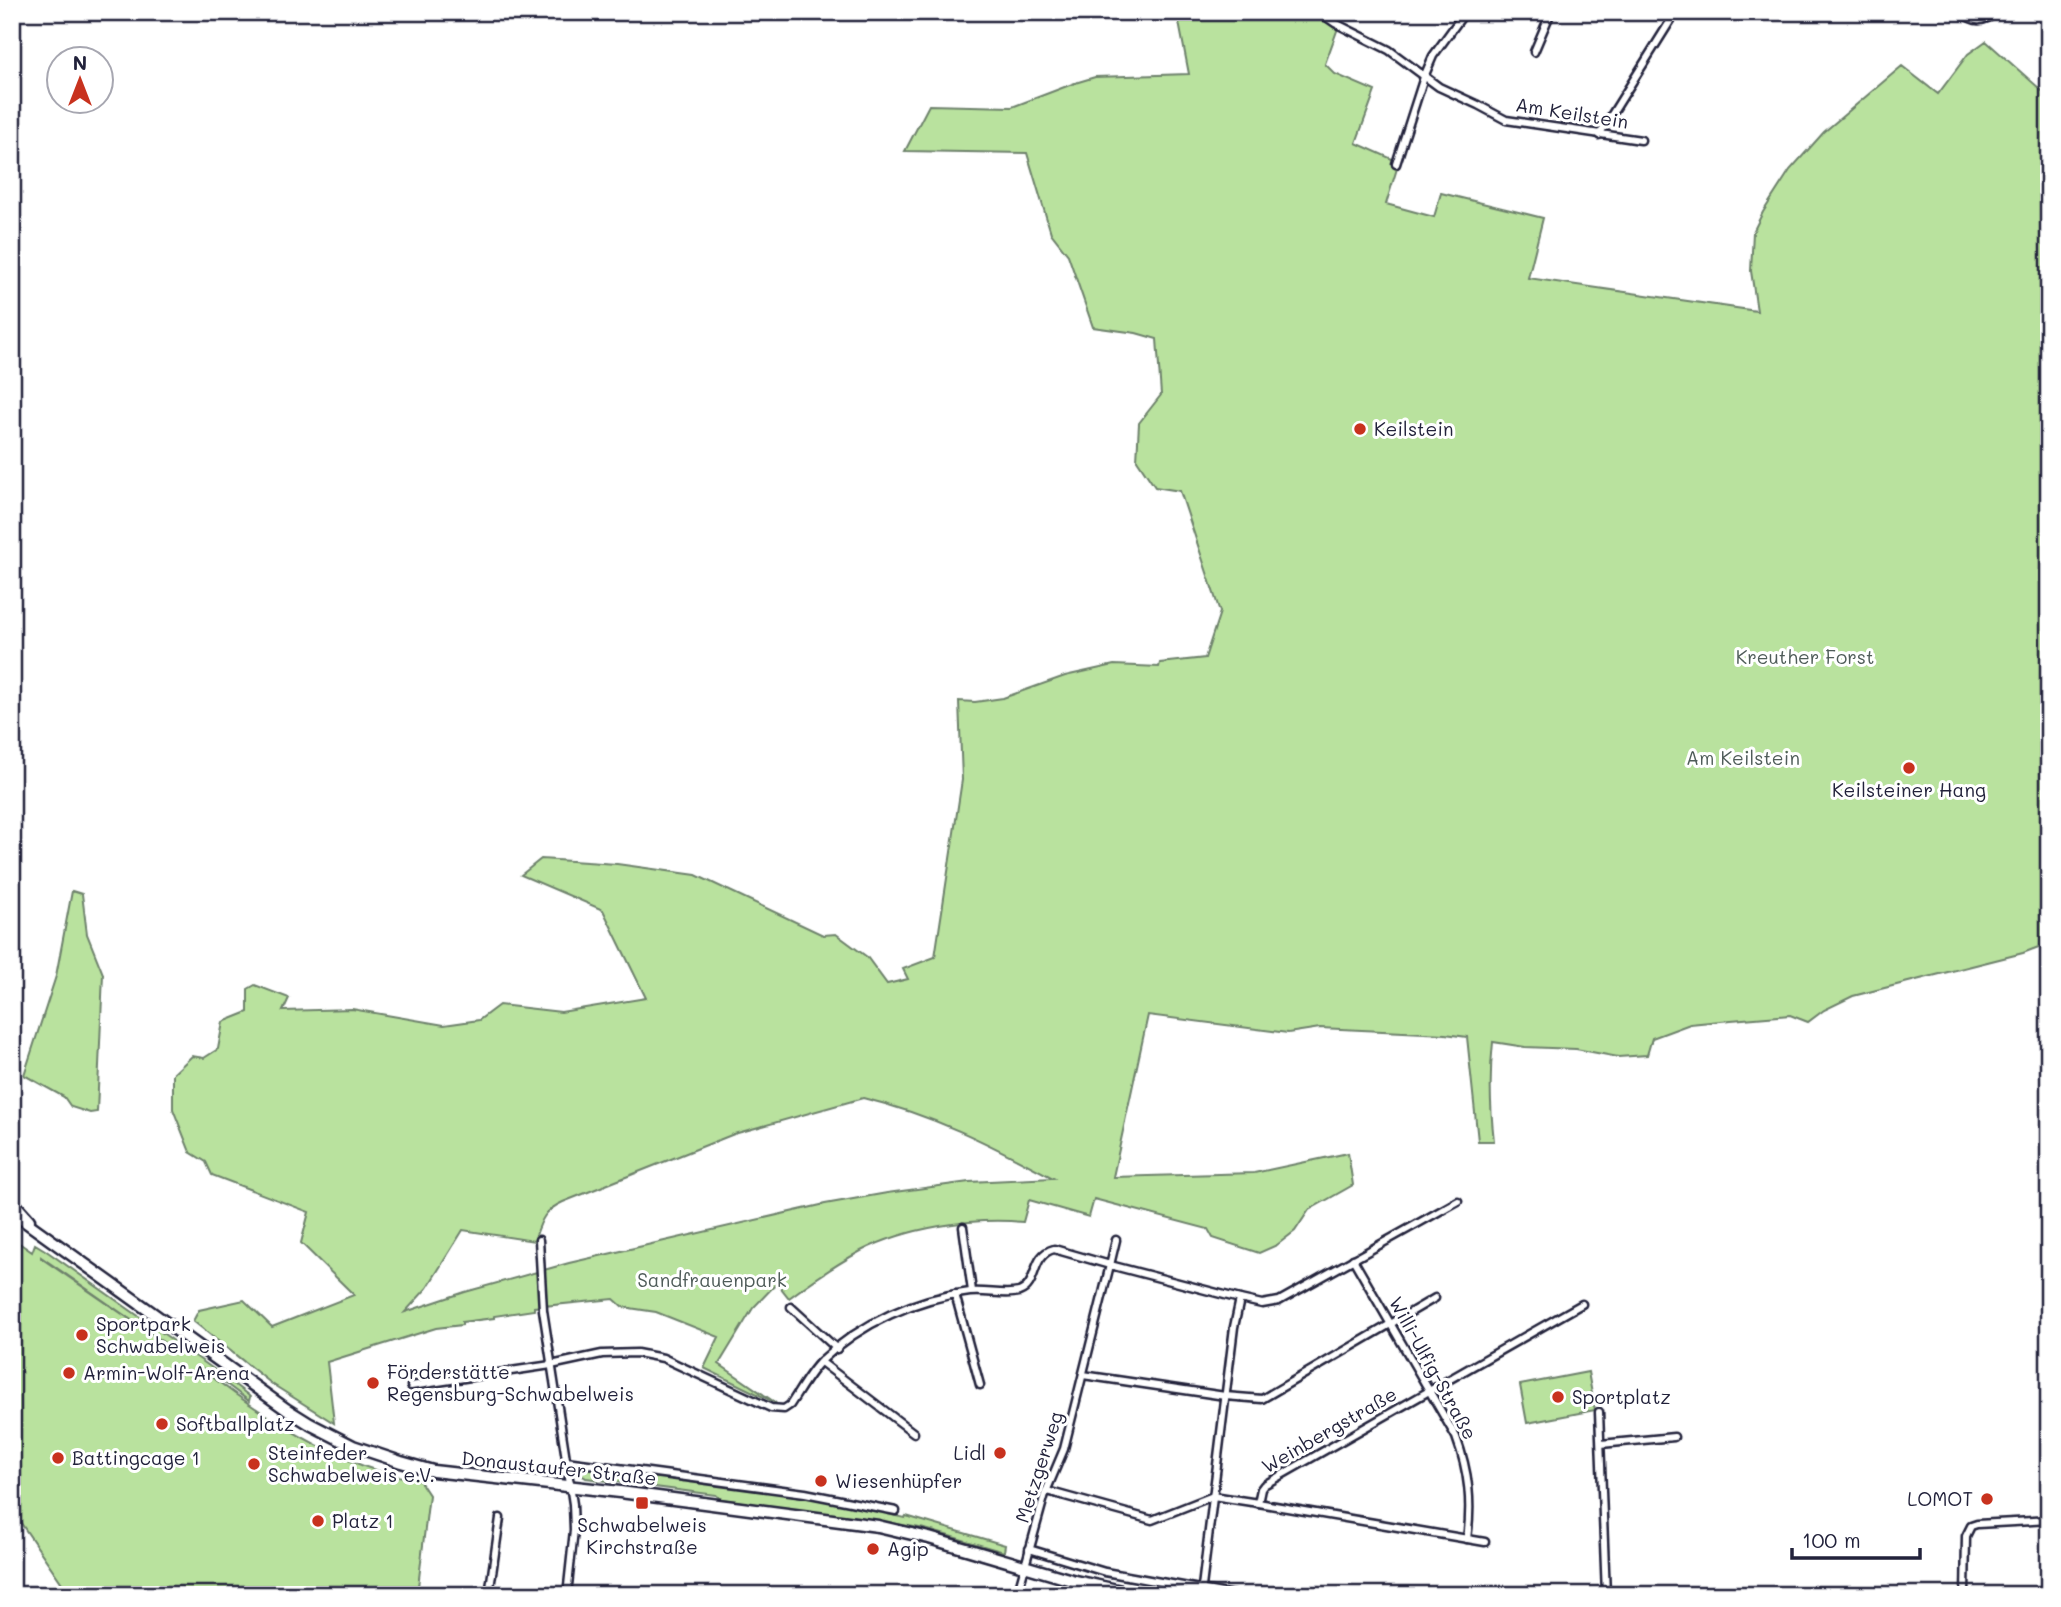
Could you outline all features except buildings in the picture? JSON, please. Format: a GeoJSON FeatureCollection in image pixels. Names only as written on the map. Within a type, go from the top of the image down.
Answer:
{"type":"FeatureCollection","features":[{"type":"Feature","properties":{"kind":"main road","name":"Donaustaufer Straße"},"geometry":{"type":"LineString","coordinates":[[12,1200],[37,1228]]}},
{"type":"Feature","properties":{"kind":"main road","name":"Donaustaufer Straße"},"geometry":{"type":"LineString","coordinates":[[12,1212],[286,1409],[333,1437],[375,1454],[433,1471],[569,1486],[898,1530],[1112,1592],[1140,1595]]}},
{"type":"Feature","properties":{"kind":"street","name":"Am Keilstein"},"geometry":{"type":"LineString","coordinates":[[1318,12],[1389,50],[1438,87],[1506,120],[1641,140]]}},
{"type":"Feature","properties":{"kind":"street"},"geometry":{"type":"LineString","coordinates":[[1396,164],[1433,56],[1465,12]]}},
{"type":"Feature","properties":{"kind":"street"},"geometry":{"type":"LineString","coordinates":[[1534,52],[1550,12]]}},
{"type":"Feature","properties":{"kind":"street"},"geometry":{"type":"LineString","coordinates":[[1599,135],[1676,12]]}},
{"type":"Feature","properties":{"kind":"street"},"geometry":{"type":"LineString","coordinates":[[1959,12],[1971,20],[1980,21],[1999,12]]}},
{"type":"Feature","properties":{"kind":"street"},"geometry":{"type":"LineString","coordinates":[[411,1386],[622,1352],[650,1354],[777,1410],[784,1409],[790,1405],[821,1362],[853,1337],[890,1314],[955,1294],[972,1291],[1020,1291],[1031,1280],[1040,1257],[1046,1251],[1054,1249],[1262,1304],[1279,1301],[1458,1201]]}},
{"type":"Feature","properties":{"kind":"street"},"geometry":{"type":"LineString","coordinates":[[964,1227],[972,1291]]}},
{"type":"Feature","properties":{"kind":"street"},"geometry":{"type":"LineString","coordinates":[[539,1240],[543,1310],[573,1504],[574,1530],[567,1595]]}},
{"type":"Feature","properties":{"kind":"street","name":"Metzgerweg"},"geometry":{"type":"LineString","coordinates":[[1017,1595],[1047,1491],[1063,1449],[1116,1240]]}},
{"type":"Feature","properties":{"kind":"street","name":"Willi-Ulfig-Straße"},"geometry":{"type":"LineString","coordinates":[[1353,1259],[1456,1437],[1467,1471],[1470,1504],[1467,1539]]}},
{"type":"Feature","properties":{"kind":"street"},"geometry":{"type":"LineString","coordinates":[[955,1294],[980,1385]]}},
{"type":"Feature","properties":{"kind":"street"},"geometry":{"type":"LineString","coordinates":[[1083,1376],[1256,1399],[1269,1396],[1434,1298]]}},
{"type":"Feature","properties":{"kind":"street"},"geometry":{"type":"LineString","coordinates":[[1201,1592],[1234,1327],[1240,1299]]}},
{"type":"Feature","properties":{"kind":"street","name":"Weinbergstraße"},"geometry":{"type":"LineString","coordinates":[[1213,1496],[1258,1503],[1264,1485],[1582,1304]]}},
{"type":"Feature","properties":{"kind":"street"},"geometry":{"type":"LineString","coordinates":[[791,1307],[837,1349]]}},
{"type":"Feature","properties":{"kind":"street"},"geometry":{"type":"LineString","coordinates":[[821,1362],[914,1433]]}},
{"type":"Feature","properties":{"kind":"street"},"geometry":{"type":"LineString","coordinates":[[1599,1412],[1606,1595]]}},
{"type":"Feature","properties":{"kind":"street"},"geometry":{"type":"LineString","coordinates":[[1601,1444],[1674,1437]]}},
{"type":"Feature","properties":{"kind":"street","name":"Donaustaufer Straße"},"geometry":{"type":"LineString","coordinates":[[565,1461],[805,1493],[896,1511]]}},
{"type":"Feature","properties":{"kind":"street"},"geometry":{"type":"LineString","coordinates":[[1047,1491],[1152,1520],[1213,1496]]}},
{"type":"Feature","properties":{"kind":"street"},"geometry":{"type":"LineString","coordinates":[[1258,1503],[1485,1542]]}},
{"type":"Feature","properties":{"kind":"street"},"geometry":{"type":"LineString","coordinates":[[489,1595],[500,1518]]}},
{"type":"Feature","properties":{"kind":"street"},"geometry":{"type":"LineString","coordinates":[[1965,1595],[1966,1536],[1972,1527],[1977,1524],[2049,1520]]}},
{"type":"Feature","properties":{"kind":"street"},"geometry":{"type":"LineString","coordinates":[[1029,1549],[1105,1572],[1201,1592],[1233,1595]]}},
{"type":"Feature","properties":{"kind":"green space","name":"Kreuther Forst"},"geometry":{"type":"Polygon","coordinates":[[[1177,12],[1309,12],[1338,28],[1325,64],[1335,74],[1375,91],[1356,143],[1399,162],[1386,204],[1434,217],[1441,193],[1543,218],[1528,278],[1757,311],[1751,271],[1753,232],[1763,212],[1790,170],[1824,132],[1902,66],[1938,94],[1968,54],[1986,41],[2049,97],[2049,943],[2023,953],[1853,996],[1824,1010],[1808,1022],[1790,1015],[1690,1024],[1652,1038],[1647,1055],[1618,1057],[1576,1049],[1525,1047],[1493,1042],[1490,1092],[1494,1141],[1478,1141],[1467,1037],[1320,1028],[1288,1033],[1148,1015],[1113,1177],[1254,1173],[1348,1153],[1353,1185],[1309,1210],[1295,1231],[1277,1245],[1259,1253],[1213,1238],[1208,1229],[1094,1199],[1089,1217],[1029,1200],[1023,1222],[982,1221],[940,1226],[879,1243],[842,1262],[789,1298],[777,1283],[753,1308],[719,1364],[776,1403],[704,1368],[719,1337],[656,1312],[623,1307],[614,1299],[534,1307],[534,1310],[462,1322],[462,1325],[436,1328],[327,1362],[334,1423],[272,1384],[193,1321],[199,1310],[244,1300],[272,1327],[354,1295],[301,1243],[309,1212],[212,1175],[206,1162],[190,1152],[173,1109],[173,1074],[192,1056],[204,1058],[218,1049],[223,1022],[248,1012],[248,989],[255,985],[289,998],[283,1011],[352,1009],[444,1025],[479,1020],[499,1005],[561,1012],[646,998],[603,910],[521,875],[541,859],[617,864],[696,875],[823,935],[836,934],[867,957],[887,984],[908,979],[903,969],[935,957],[962,780],[959,701],[1003,698],[1065,676],[1114,665],[1159,667],[1160,663],[1205,658],[1220,612],[1180,491],[1155,487],[1137,460],[1139,423],[1161,395],[1157,339],[1093,327],[1068,255],[1051,233],[1027,153],[905,151],[929,105],[1012,107],[1095,77],[1189,74],[1177,12]],[[863,1098],[734,1134],[556,1205],[544,1217],[534,1241],[463,1230],[427,1288],[405,1312],[569,1263],[825,1204],[969,1182],[1053,1178],[961,1132],[863,1098]]]}},
{"type":"Feature","properties":{"kind":"green space"},"geometry":{"type":"Polygon","coordinates":[[[72,891],[82,894],[87,934],[103,974],[97,1112],[90,1113],[71,1107],[64,1097],[24,1075],[56,976],[72,891]]]}},
{"type":"Feature","properties":{"kind":"green space","name":"Sportpark Schwabelweis"},"geometry":{"type":"Polygon","coordinates":[[[12,1238],[32,1252],[35,1244],[45,1250],[222,1375],[248,1395],[249,1401],[202,1369],[287,1428],[357,1464],[419,1480],[429,1495],[417,1595],[397,1595],[373,1589],[370,1595],[70,1595],[12,1510],[12,1238]],[[41,1257],[41,1258],[173,1349],[41,1257]]]}},
{"type":"Feature","properties":{"kind":"green space","name":"Sportplatz"},"geometry":{"type":"Polygon","coordinates":[[[1588,1372],[1595,1410],[1527,1423],[1520,1385],[1588,1372]]]}},
{"type":"Feature","properties":{"kind":"green space"},"geometry":{"type":"Polygon","coordinates":[[[590,1465],[601,1467],[602,1470],[617,1472],[617,1469],[623,1470],[623,1473],[639,1475],[640,1472],[645,1473],[645,1476],[660,1478],[661,1475],[666,1475],[666,1478],[683,1481],[683,1478],[704,1483],[705,1480],[711,1484],[726,1486],[727,1483],[740,1488],[754,1486],[754,1489],[770,1492],[771,1489],[783,1490],[783,1494],[797,1496],[799,1493],[804,1494],[804,1497],[825,1497],[825,1501],[849,1505],[850,1502],[855,1503],[855,1507],[883,1510],[883,1513],[905,1518],[906,1516],[1005,1545],[1004,1552],[925,1529],[721,1499],[716,1495],[586,1478],[577,1472],[577,1466],[589,1468],[590,1465]]]}},
{"type":"Feature","properties":{"kind":"place","name":"Keilstein"},"geometry":{"type":"Point","coordinates":[1360,429]}},
{"type":"Feature","properties":{"kind":"place","name":"Keilsteiner Hang"},"geometry":{"type":"Point","coordinates":[1909,768]}},
{"type":"Feature","properties":{"kind":"place","name":"Sportpark Schwabelweis"},"geometry":{"type":"Point","coordinates":[82,1335]}},
{"type":"Feature","properties":{"kind":"place","name":"Armin-Wolf-Arena"},"geometry":{"type":"Point","coordinates":[69,1373]}},
{"type":"Feature","properties":{"kind":"place","name":"Förderstätte Regensburg-Schwabelweis"},"geometry":{"type":"Point","coordinates":[373,1383]}},
{"type":"Feature","properties":{"kind":"place","name":"Sportplatz"},"geometry":{"type":"Point","coordinates":[1558,1397]}},
{"type":"Feature","properties":{"kind":"place","name":"Softballplatz"},"geometry":{"type":"Point","coordinates":[162,1424]}},
{"type":"Feature","properties":{"kind":"place","name":"Lidl"},"geometry":{"type":"Point","coordinates":[1000,1453]}},
{"type":"Feature","properties":{"kind":"place","name":"Battingcage 1"},"geometry":{"type":"Point","coordinates":[58,1458]}},
{"type":"Feature","properties":{"kind":"place","name":"Steinfeder Schwabelweis e.V."},"geometry":{"type":"Point","coordinates":[254,1464]}},
{"type":"Feature","properties":{"kind":"place","name":"Wiesenhüpfer"},"geometry":{"type":"Point","coordinates":[821,1481]}},
{"type":"Feature","properties":{"kind":"place","name":"LOMOT"},"geometry":{"type":"Point","coordinates":[1987,1499]}},
{"type":"Feature","properties":{"kind":"place","name":"Schwabelweis Kirchstraße"},"geometry":{"type":"Point","coordinates":[642,1503]}},
{"type":"Feature","properties":{"kind":"place","name":"Platz 1"},"geometry":{"type":"Point","coordinates":[318,1521]}},
{"type":"Feature","properties":{"kind":"place","name":"Agip"},"geometry":{"type":"Point","coordinates":[873,1549]}},
{"type":"Feature","properties":{"kind":"park label","name":"Sandfrauenpark"},"geometry":{"type":"Point","coordinates":[712,1280]}}]}
